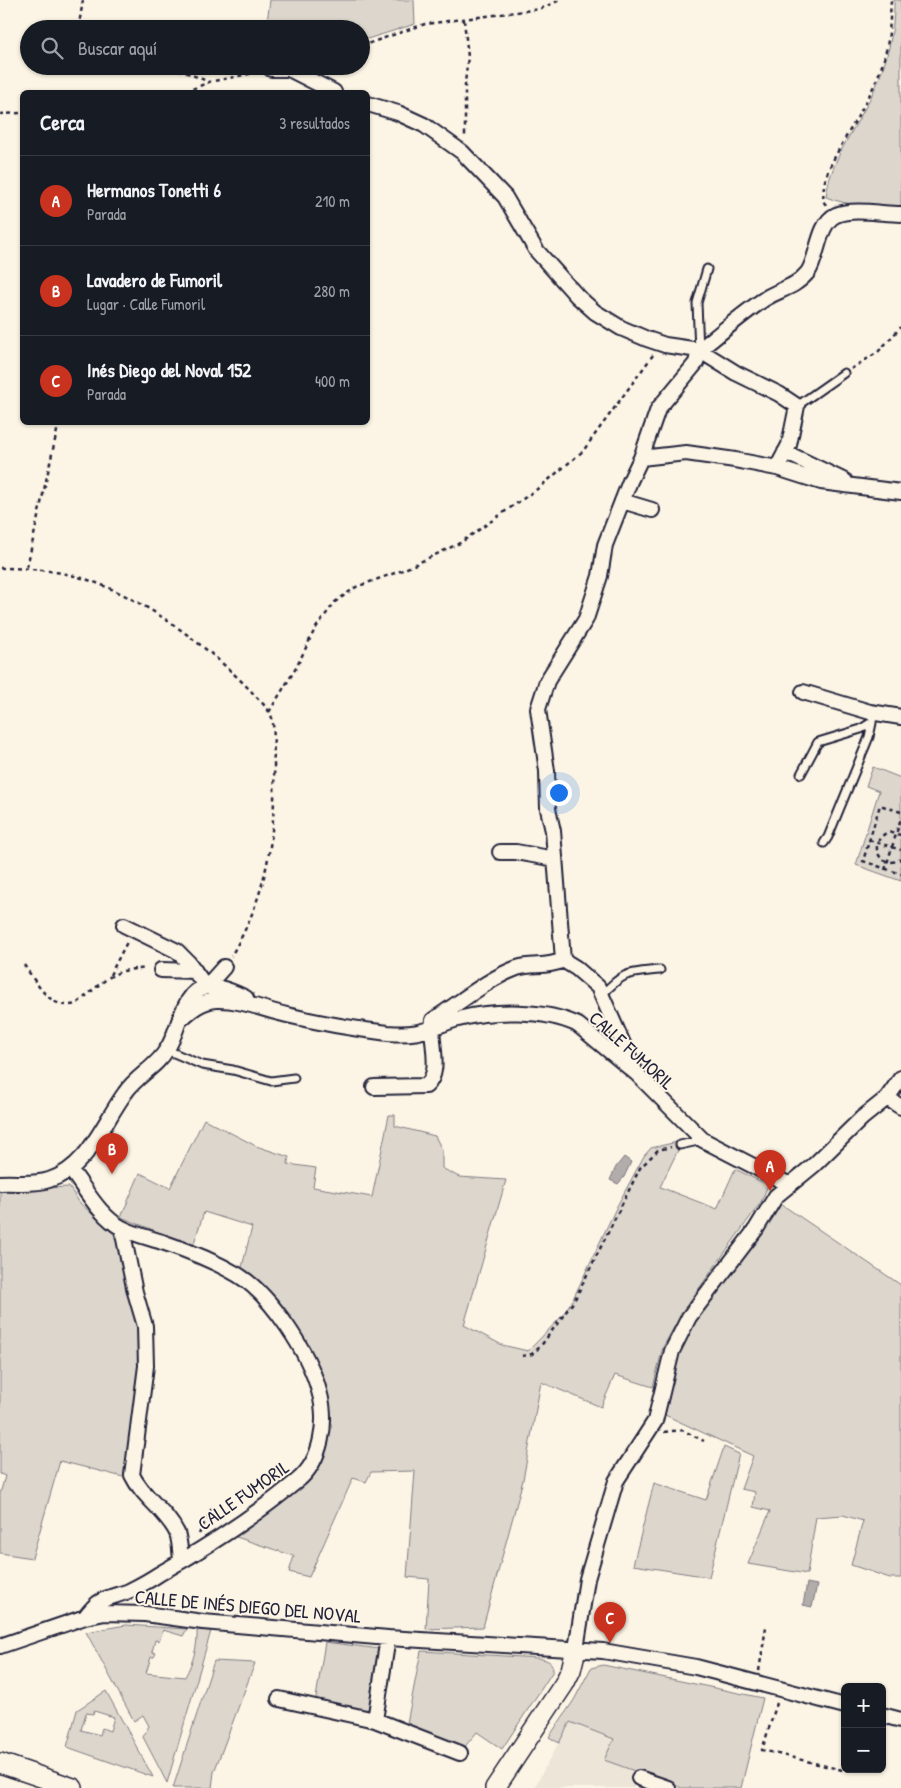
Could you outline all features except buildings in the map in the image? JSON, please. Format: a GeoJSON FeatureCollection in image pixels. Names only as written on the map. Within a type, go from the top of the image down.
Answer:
{"type":"FeatureCollection","features":[{"type":"Feature","properties":{"kind":"main road"},"geometry":{"type":"LineString","coordinates":[[495,1788],[564,1684],[571,1670],[576,1648]]}},
{"type":"Feature","properties":{"kind":"main road"},"geometry":{"type":"LineString","coordinates":[[0,1762],[73,1788]]}},
{"type":"Feature","properties":{"kind":"street"},"geometry":{"type":"LineString","coordinates":[[301,75],[330,90]]}},
{"type":"Feature","properties":{"kind":"street"},"geometry":{"type":"LineString","coordinates":[[370,105],[398,113],[424,125],[462,152],[505,198],[536,250],[576,296],[596,312],[621,328],[662,344],[699,350],[736,373],[779,394],[797,406],[785,452],[777,468]]}},
{"type":"Feature","properties":{"kind":"street"},"geometry":{"type":"LineString","coordinates":[[563,960],[555,859],[548,809],[543,735],[538,709],[546,680],[586,619],[600,576],[605,545],[622,501],[642,458],[658,409],[696,363],[699,350],[767,298],[802,279],[812,265],[816,246],[829,221],[834,216],[858,213],[901,214]]}},
{"type":"Feature","properties":{"kind":"street"},"geometry":{"type":"LineString","coordinates":[[785,452],[856,488]]}},
{"type":"Feature","properties":{"kind":"street"},"geometry":{"type":"LineString","coordinates":[[642,458],[686,453],[777,468],[821,482],[856,488],[901,492]]}},
{"type":"Feature","properties":{"kind":"street"},"geometry":{"type":"LineString","coordinates":[[622,501],[652,510]]}},
{"type":"Feature","properties":{"kind":"street"},"geometry":{"type":"LineString","coordinates":[[803,692],[875,718],[901,718]]}},
{"type":"Feature","properties":{"kind":"street"},"geometry":{"type":"LineString","coordinates":[[500,852],[516,852],[555,859]]}},
{"type":"Feature","properties":{"kind":"street"},"geometry":{"type":"LineString","coordinates":[[128,928],[177,951],[206,987]]}},
{"type":"Feature","properties":{"kind":"street"},"geometry":{"type":"LineString","coordinates":[[563,960],[576,968],[598,987],[636,1074]]}},
{"type":"Feature","properties":{"kind":"street"},"geometry":{"type":"LineString","coordinates":[[374,1087],[419,1087],[430,1083],[434,1063],[431,1030],[433,1020],[508,971],[529,965],[550,965],[563,960]]}},
{"type":"Feature","properties":{"kind":"street"},"geometry":{"type":"LineString","coordinates":[[0,1182],[40,1182],[56,1178],[70,1169],[100,1134],[126,1091],[167,1050],[192,996],[206,987],[224,967]]}},
{"type":"Feature","properties":{"kind":"street"},"geometry":{"type":"LineString","coordinates":[[161,970],[195,971]]}},
{"type":"Feature","properties":{"kind":"street","name":"CALLE FUMORIL"},"geometry":{"type":"LineString","coordinates":[[206,987],[218,988],[242,996],[288,1016]]}},
{"type":"Feature","properties":{"kind":"street","name":"CALLE FUMORIL"},"geometry":{"type":"LineString","coordinates":[[180,1020],[192,1009],[216,1000],[343,1027],[397,1034],[419,1034],[459,1019],[495,1012],[567,1019],[578,1024],[636,1074],[703,1140],[788,1184]]}},
{"type":"Feature","properties":{"kind":"street"},"geometry":{"type":"LineString","coordinates":[[576,1648],[587,1579],[607,1506],[621,1470],[655,1420],[672,1351],[689,1318],[756,1229],[776,1196],[788,1184],[814,1165],[862,1118],[887,1098],[901,1078]]}},
{"type":"Feature","properties":{"kind":"street"},"geometry":{"type":"LineString","coordinates":[[887,1098],[901,1107]]}},
{"type":"Feature","properties":{"kind":"street","name":"CALLE FUMORIL"},"geometry":{"type":"LineString","coordinates":[[70,1169],[107,1218],[122,1228],[167,1243],[240,1276],[258,1292],[288,1329],[319,1390],[322,1406],[320,1444],[317,1458],[308,1471],[238,1524],[130,1590],[98,1602],[85,1617]]}},
{"type":"Feature","properties":{"kind":"street","name":"CALLE FUMORIL"},"geometry":{"type":"LineString","coordinates":[[122,1228],[135,1292],[145,1326],[146,1366],[132,1475],[138,1486],[166,1515],[178,1534],[181,1560]]}},
{"type":"Feature","properties":{"kind":"street","name":"CALLE DE INÉS DIEGO DEL NOVAL"},"geometry":{"type":"LineString","coordinates":[[0,1646],[85,1617],[105,1613],[145,1614],[203,1622],[388,1638],[576,1648],[696,1667],[841,1705]]}},
{"type":"Feature","properties":{"kind":"street"},"geometry":{"type":"LineString","coordinates":[[375,1720],[388,1638]]}},
{"type":"Feature","properties":{"kind":"street"},"geometry":{"type":"LineString","coordinates":[[279,1699],[375,1720],[460,1754]]}},
{"type":"Feature","properties":{"kind":"street"},"geometry":{"type":"LineString","coordinates":[[886,1716],[900,1720]]}},
{"type":"Feature","properties":{"kind":"street"},"geometry":{"type":"LineString","coordinates":[[639,1778],[668,1788]]}},
{"type":"Feature","properties":{"kind":"lane"},"geometry":{"type":"LineString","coordinates":[[699,350],[697,303],[707,269]]}},
{"type":"Feature","properties":{"kind":"lane"},"geometry":{"type":"LineString","coordinates":[[797,406],[844,373]]}},
{"type":"Feature","properties":{"kind":"lane"},"geometry":{"type":"LineString","coordinates":[[801,774],[818,742],[861,729],[875,718]]}},
{"type":"Feature","properties":{"kind":"lane"},"geometry":{"type":"LineString","coordinates":[[824,843],[875,718]]}},
{"type":"Feature","properties":{"kind":"lane"},"geometry":{"type":"LineString","coordinates":[[602,995],[615,981],[627,974],[660,970]]}},
{"type":"Feature","properties":{"kind":"lane"},"geometry":{"type":"LineString","coordinates":[[167,1050],[202,1065],[233,1070],[271,1081],[294,1078]]}},
{"type":"Feature","properties":{"kind":"lane"},"geometry":{"type":"LineString","coordinates":[[680,1145],[703,1140]]}},
{"type":"Feature","properties":{"kind":"path"},"geometry":{"type":"LineString","coordinates":[[81,20],[83,0]]}},
{"type":"Feature","properties":{"kind":"path"},"geometry":{"type":"LineString","coordinates":[[370,43],[419,25],[464,20],[509,11],[540,9],[560,0]]}},
{"type":"Feature","properties":{"kind":"path"},"geometry":{"type":"LineString","coordinates":[[834,216],[823,201],[824,184],[839,146],[868,96],[881,66],[887,47],[891,0]]}},
{"type":"Feature","properties":{"kind":"path"},"geometry":{"type":"LineString","coordinates":[[462,152],[466,134],[465,83],[468,57],[464,20]]}},
{"type":"Feature","properties":{"kind":"path"},"geometry":{"type":"LineString","coordinates":[[193,75],[210,82]]}},
{"type":"Feature","properties":{"kind":"path"},"geometry":{"type":"LineString","coordinates":[[190,90],[210,82],[243,75]]}},
{"type":"Feature","properties":{"kind":"path"},"geometry":{"type":"LineString","coordinates":[[0,114],[20,112]]}},
{"type":"Feature","properties":{"kind":"path"},"geometry":{"type":"LineString","coordinates":[[844,373],[878,352],[901,327]]}},
{"type":"Feature","properties":{"kind":"path"},"geometry":{"type":"LineString","coordinates":[[269,712],[296,668],[315,630],[335,602],[356,587],[403,570],[460,543],[561,471],[583,451],[599,431],[662,344]]}},
{"type":"Feature","properties":{"kind":"path"},"geometry":{"type":"LineString","coordinates":[[27,567],[58,425]]}},
{"type":"Feature","properties":{"kind":"path"},"geometry":{"type":"LineString","coordinates":[[0,568],[27,567],[84,578],[114,590],[146,608],[215,657],[237,677],[272,716],[274,774],[271,847],[264,882],[256,905],[244,935],[224,967]]}},
{"type":"Feature","properties":{"kind":"path"},"geometry":{"type":"LineString","coordinates":[[901,812],[880,804],[863,861],[901,874]]}},
{"type":"Feature","properties":{"kind":"path"},"geometry":{"type":"LineString","coordinates":[[885,870],[901,818]]}},
{"type":"Feature","properties":{"kind":"path"},"geometry":{"type":"LineString","coordinates":[[901,835],[896,832],[888,832],[881,836],[877,842],[880,858],[887,862],[895,862],[901,859]]}},
{"type":"Feature","properties":{"kind":"path"},"geometry":{"type":"LineString","coordinates":[[869,840],[901,850]]}},
{"type":"Feature","properties":{"kind":"path"},"geometry":{"type":"LineString","coordinates":[[110,975],[128,928]]}},
{"type":"Feature","properties":{"kind":"path"},"geometry":{"type":"LineString","coordinates":[[24,965],[41,990],[54,1002],[69,1006],[76,1004],[110,975],[128,969],[161,970]]}},
{"type":"Feature","properties":{"kind":"path"},"geometry":{"type":"LineString","coordinates":[[522,1356],[532,1354],[540,1347],[574,1301],[640,1168],[658,1150],[680,1145]]}},
{"type":"Feature","properties":{"kind":"path"},"geometry":{"type":"LineString","coordinates":[[659,1435],[670,1430],[682,1430],[704,1441]]}},
{"type":"Feature","properties":{"kind":"path"},"geometry":{"type":"LineString","coordinates":[[197,1550],[194,1544],[212,1508]]}},
{"type":"Feature","properties":{"kind":"path"},"geometry":{"type":"LineString","coordinates":[[759,1662],[766,1627]]}},
{"type":"Feature","properties":{"kind":"path"},"geometry":{"type":"LineString","coordinates":[[777,1701],[762,1750],[841,1770]]}},
{"type":"Feature","properties":{"kind":"shaded area"},"geometry":{"type":"Polygon","coordinates":[[[270,0],[414,0],[415,24],[370,38],[370,20],[267,20],[270,0]]]}},
{"type":"Feature","properties":{"kind":"shaded area"},"geometry":{"type":"Polygon","coordinates":[[[894,0],[901,0],[901,207],[844,203],[826,197],[828,185],[840,152],[871,97],[882,71],[890,43],[894,0]]]}},
{"type":"Feature","properties":{"kind":"shaded area"},"geometry":{"type":"Polygon","coordinates":[[[873,767],[901,778],[901,881],[856,865],[879,791],[866,786],[873,767]]]}},
{"type":"Feature","properties":{"kind":"shaded area"},"geometry":{"type":"Polygon","coordinates":[[[389,1115],[395,1115],[395,1126],[435,1136],[442,1150],[442,1168],[459,1177],[506,1180],[464,1325],[502,1345],[528,1351],[562,1316],[573,1299],[617,1206],[644,1156],[651,1148],[677,1142],[679,1148],[660,1187],[717,1209],[735,1169],[768,1185],[761,1202],[685,1308],[663,1347],[653,1387],[615,1375],[601,1407],[541,1382],[523,1480],[483,1627],[426,1629],[429,1579],[407,1577],[415,1471],[371,1472],[366,1482],[353,1478],[309,1577],[289,1572],[294,1556],[230,1535],[310,1478],[318,1468],[324,1445],[325,1389],[241,1271],[252,1227],[204,1212],[193,1246],[121,1217],[140,1173],[170,1188],[204,1119],[256,1146],[289,1157],[288,1164],[316,1168],[313,1187],[372,1197],[389,1115]]]}},
{"type":"Feature","properties":{"kind":"shaded area"},"geometry":{"type":"Polygon","coordinates":[[[624,1157],[631,1162],[624,1177],[618,1184],[610,1180],[616,1167],[624,1157]]]}},
{"type":"Feature","properties":{"kind":"shaded area"},"geometry":{"type":"Polygon","coordinates":[[[69,1187],[80,1203],[118,1238],[138,1302],[142,1356],[127,1478],[60,1461],[32,1558],[0,1553],[0,1494],[5,1476],[0,1474],[0,1190],[69,1187]]]}},
{"type":"Feature","properties":{"kind":"shaded area"},"geometry":{"type":"Polygon","coordinates":[[[781,1204],[901,1285],[901,1578],[890,1578],[851,1565],[863,1521],[843,1515],[816,1517],[807,1574],[748,1564],[770,1511],[753,1507],[755,1492],[741,1489],[753,1456],[665,1415],[674,1372],[686,1338],[724,1278],[781,1204]]]}},
{"type":"Feature","properties":{"kind":"shaded area"},"geometry":{"type":"Polygon","coordinates":[[[724,1447],[739,1454],[709,1577],[633,1565],[654,1483],[706,1500],[724,1447]]]}},
{"type":"Feature","properties":{"kind":"shaded area"},"geometry":{"type":"Polygon","coordinates":[[[807,1583],[817,1585],[812,1607],[803,1605],[807,1583]]]}},
{"type":"Feature","properties":{"kind":"shaded area"},"geometry":{"type":"Polygon","coordinates":[[[126,1625],[187,1629],[183,1636],[163,1630],[159,1641],[155,1640],[152,1652],[156,1653],[154,1657],[151,1657],[146,1673],[185,1677],[194,1654],[197,1630],[211,1631],[167,1783],[143,1737],[149,1726],[143,1715],[134,1721],[86,1632],[126,1625]]]}},
{"type":"Feature","properties":{"kind":"shaded area"},"geometry":{"type":"Polygon","coordinates":[[[325,1642],[380,1649],[369,1712],[315,1704],[325,1642]]]}},
{"type":"Feature","properties":{"kind":"shaded area"},"geometry":{"type":"Polygon","coordinates":[[[421,1651],[538,1658],[549,1661],[553,1671],[502,1749],[477,1732],[462,1750],[406,1728],[421,1651]]]}},
{"type":"Feature","properties":{"kind":"shaded area"},"geometry":{"type":"Polygon","coordinates":[[[214,1661],[255,1663],[214,1772],[212,1788],[173,1788],[214,1661]]]}},
{"type":"Feature","properties":{"kind":"shaded area"},"geometry":{"type":"Polygon","coordinates":[[[603,1665],[763,1698],[741,1788],[682,1788],[604,1760],[614,1739],[570,1722],[559,1743],[549,1737],[574,1700],[591,1668],[603,1665]]]}},
{"type":"Feature","properties":{"kind":"shaded area"},"geometry":{"type":"Polygon","coordinates":[[[106,1691],[153,1777],[67,1747],[77,1710],[106,1691]],[[94,1711],[93,1714],[86,1713],[81,1730],[100,1735],[102,1728],[110,1731],[114,1717],[94,1711]]]}},
{"type":"Feature","properties":{"kind":"shaded area"},"geometry":{"type":"Polygon","coordinates":[[[570,1722],[614,1739],[609,1749],[640,1774],[634,1788],[534,1788],[570,1722]]]}},
{"type":"Feature","properties":{"kind":"place","name":"Lavadero de Fumoril"},"geometry":{"type":"Point","coordinates":[112,1174]}},
{"type":"Feature","properties":{"kind":"place","name":"Hermanos Tonetti 6"},"geometry":{"type":"Point","coordinates":[770,1191]}},
{"type":"Feature","properties":{"kind":"place","name":"Inés Diego del Noval 152"},"geometry":{"type":"Point","coordinates":[610,1643]}}]}
